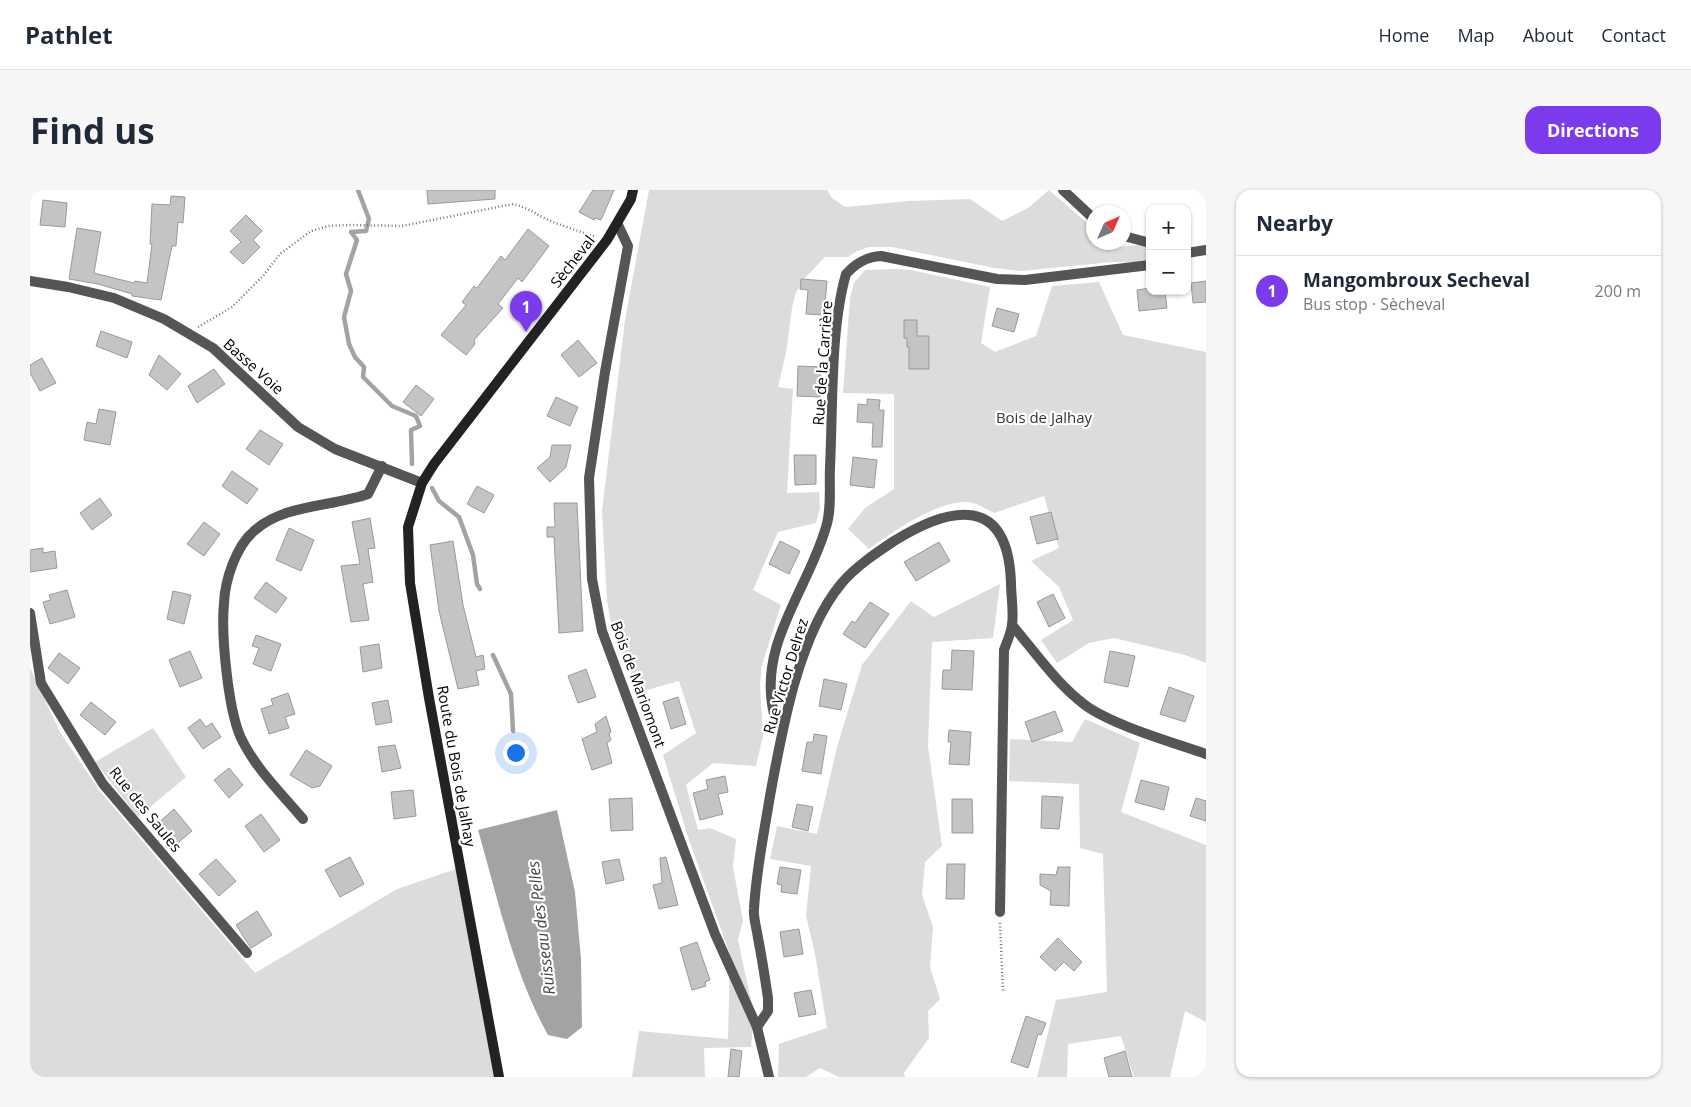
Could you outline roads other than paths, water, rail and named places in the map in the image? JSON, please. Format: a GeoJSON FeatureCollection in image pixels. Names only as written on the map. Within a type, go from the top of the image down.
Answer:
{"type":"FeatureCollection","features":[{"type":"Feature","properties":{"kind":"main road","name":"Sècheval"},"geometry":{"type":"LineString","coordinates":[[434,464],[608,240],[618,224],[633,190]]}},
{"type":"Feature","properties":{"kind":"main road","name":"Route du Bois de Jalhay"},"geometry":{"type":"LineString","coordinates":[[434,464],[422,483],[408,527],[410,583],[429,698],[498,1059],[499,1077]]}},
{"type":"Feature","properties":{"kind":"street"},"geometry":{"type":"LineString","coordinates":[[1063,190],[1086,212]]}},
{"type":"Feature","properties":{"kind":"street","name":"Bois de Mariomont"},"geometry":{"type":"LineString","coordinates":[[618,224],[628,246],[605,372],[589,478],[592,579],[602,631],[715,934],[757,1026],[769,1077]]}},
{"type":"Feature","properties":{"kind":"street"},"geometry":{"type":"LineString","coordinates":[[1131,238],[1146,242]]}},
{"type":"Feature","properties":{"kind":"street"},"geometry":{"type":"LineString","coordinates":[[1191,252],[1206,250]]}},
{"type":"Feature","properties":{"kind":"street","name":"Rue de la Carrière"},"geometry":{"type":"LineString","coordinates":[[784,719],[774,714],[771,700],[771,679],[775,652],[783,625],[827,526],[836,333],[846,274],[861,261],[870,257],[881,256],[925,263],[997,279],[1025,280],[1146,266]]}},
{"type":"Feature","properties":{"kind":"street","name":"Basse Voie"},"geometry":{"type":"LineString","coordinates":[[30,281],[68,286],[114,298],[164,319],[186,334],[213,348],[298,427],[335,449],[422,483]]}},
{"type":"Feature","properties":{"kind":"street"},"geometry":{"type":"LineString","coordinates":[[303,819],[257,766],[241,739],[227,682],[224,603],[230,574],[238,551],[253,531],[276,516],[348,501],[368,494],[382,466]]}},
{"type":"Feature","properties":{"kind":"street","name":"Rue Victor Delrez"},"geometry":{"type":"LineString","coordinates":[[757,1026],[768,1011],[768,998],[754,910],[764,834],[784,719],[815,624],[842,583],[876,553],[917,527],[941,517],[963,514],[975,515],[989,522],[999,532],[1005,544],[1010,566],[1012,625],[1004,650],[1000,912]]}},
{"type":"Feature","properties":{"kind":"street","name":"Rue des Saules"},"geometry":{"type":"LineString","coordinates":[[30,613],[41,683],[103,784],[247,953]]}},
{"type":"Feature","properties":{"kind":"street"},"geometry":{"type":"LineString","coordinates":[[1012,625],[1064,687],[1086,706],[1114,720],[1206,754]]}},
{"type":"Feature","properties":{"kind":"water"},"geometry":{"type":"Polygon","coordinates":[[[557,810],[575,892],[581,959],[582,1027],[567,1039],[548,1035],[525,986],[507,935],[478,830],[557,810]]]}},
{"type":"Feature","properties":{"kind":"waterway","name":"Ruisseau des Pelles"},"geometry":{"type":"LineString","coordinates":[[358,190],[369,219],[366,231],[351,232],[357,240],[346,274],[351,291],[344,317],[349,344],[355,357],[364,367],[363,377],[392,406],[416,416],[420,426],[411,430],[412,464]]}},
{"type":"Feature","properties":{"kind":"waterway","name":"Ruisseau des Pelles"},"geometry":{"type":"LineString","coordinates":[[432,488],[439,501],[459,517],[473,555],[477,584],[480,589]]}},
{"type":"Feature","properties":{"kind":"waterway","name":"Ruisseau des Pelles"},"geometry":{"type":"LineString","coordinates":[[493,655],[511,694],[513,731]]}},
{"type":"Feature","properties":{"kind":"place","name":"Mangombroux Secheval"},"geometry":{"type":"Point","coordinates":[526,332]}},
{"type":"Feature","properties":{"kind":"park label","name":"Bois de Jalhay"},"geometry":{"type":"Point","coordinates":[1044,417]}}]}
